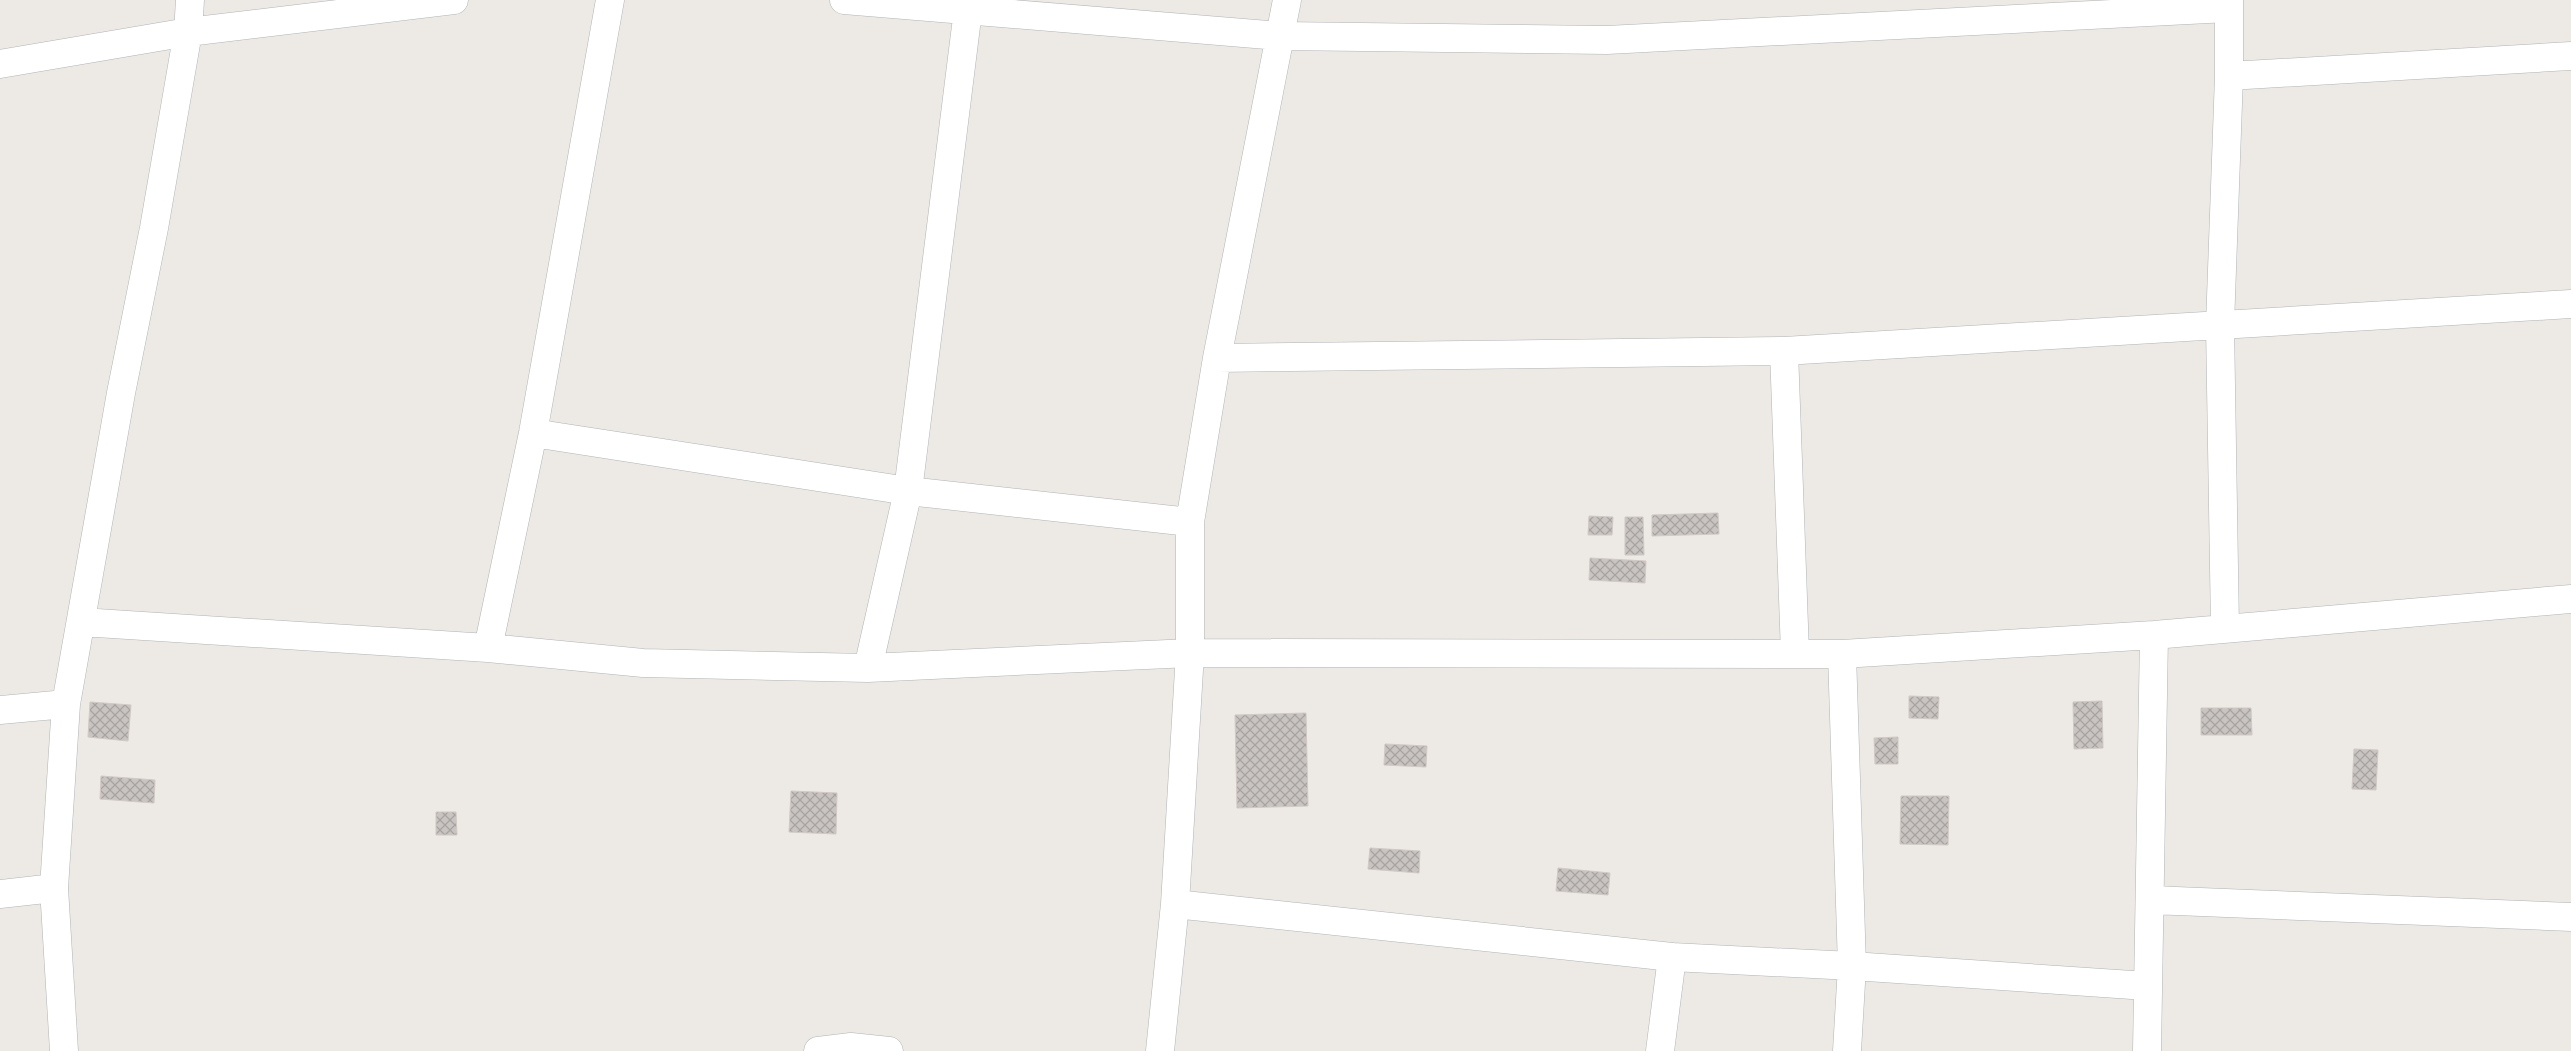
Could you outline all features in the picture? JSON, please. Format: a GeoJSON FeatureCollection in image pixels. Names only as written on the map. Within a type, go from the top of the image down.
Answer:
{"type":"FeatureCollection","features":[{"type":"Feature","properties":{"kind":"street"},"geometry":{"type":"LineString","coordinates":[[64,1051],[54,888],[66,704],[188,32],[190,0]]}},
{"type":"Feature","properties":{"kind":"street"},"geometry":{"type":"LineString","coordinates":[[0,64],[188,32],[454,0]]}},
{"type":"Feature","properties":{"kind":"street"},"geometry":{"type":"LineString","coordinates":[[488,648],[534,433],[610,0]]}},
{"type":"Feature","properties":{"kind":"street"},"geometry":{"type":"LineString","coordinates":[[844,0],[1279,36],[1606,40],[2228,4],[2229,76],[2220,325],[2225,628]]}},
{"type":"Feature","properties":{"kind":"street"},"geometry":{"type":"LineString","coordinates":[[1160,1051],[1175,904],[1190,653],[1190,522],[1217,358],[1287,0]]}},
{"type":"Feature","properties":{"kind":"street"},"geometry":{"type":"LineString","coordinates":[[868,668],[908,491],[968,10]]}},
{"type":"Feature","properties":{"kind":"street"},"geometry":{"type":"LineString","coordinates":[[2229,76],[2571,56]]}},
{"type":"Feature","properties":{"kind":"street"},"geometry":{"type":"LineString","coordinates":[[1217,358],[1784,351],[2571,304]]}},
{"type":"Feature","properties":{"kind":"street"},"geometry":{"type":"LineString","coordinates":[[1784,351],[1794,653]]}},
{"type":"Feature","properties":{"kind":"street"},"geometry":{"type":"LineString","coordinates":[[534,433],[908,491],[1190,522]]}},
{"type":"Feature","properties":{"kind":"street"},"geometry":{"type":"LineString","coordinates":[[81,622],[488,648],[643,663],[868,668],[1190,653],[1842,654],[2154,635],[2571,599]]}},
{"type":"Feature","properties":{"kind":"street"},"geometry":{"type":"LineString","coordinates":[[2147,1051],[2154,635]]}},
{"type":"Feature","properties":{"kind":"street"},"geometry":{"type":"LineString","coordinates":[[1842,654],[1852,966],[1847,1051]]}},
{"type":"Feature","properties":{"kind":"street"},"geometry":{"type":"LineString","coordinates":[[0,710],[66,704]]}},
{"type":"Feature","properties":{"kind":"street"},"geometry":{"type":"LineString","coordinates":[[0,894],[54,888]]}},
{"type":"Feature","properties":{"kind":"street"},"geometry":{"type":"LineString","coordinates":[[2151,900],[2571,917]]}},
{"type":"Feature","properties":{"kind":"street"},"geometry":{"type":"LineString","coordinates":[[1175,904],[1672,957],[1852,966],[2147,986]]}},
{"type":"Feature","properties":{"kind":"street"},"geometry":{"type":"LineString","coordinates":[[1660,1051],[1672,957]]}},
{"type":"Feature","properties":{"kind":"street"},"geometry":{"type":"LineString","coordinates":[[818,1051],[851,1047],[889,1051]]}},
{"type":"Feature","properties":{"kind":"building"},"geometry":{"type":"Polygon","coordinates":[[[1718,513],[1719,534],[1652,536],[1652,515],[1718,513]]]}},
{"type":"Feature","properties":{"kind":"building"},"geometry":{"type":"Polygon","coordinates":[[[1589,516],[1613,517],[1612,535],[1588,535],[1589,516]]]}},
{"type":"Feature","properties":{"kind":"building"},"geometry":{"type":"Polygon","coordinates":[[[1625,517],[1643,517],[1644,555],[1625,555],[1625,517]]]}},
{"type":"Feature","properties":{"kind":"building"},"geometry":{"type":"Polygon","coordinates":[[[1590,558],[1646,561],[1645,583],[1589,580],[1590,558]]]}},
{"type":"Feature","properties":{"kind":"building"},"geometry":{"type":"Polygon","coordinates":[[[1909,696],[1939,697],[1938,719],[1909,718],[1909,696]]]}},
{"type":"Feature","properties":{"kind":"building"},"geometry":{"type":"Polygon","coordinates":[[[2102,701],[2103,748],[2074,749],[2073,702],[2102,701]]]}},
{"type":"Feature","properties":{"kind":"building"},"geometry":{"type":"Polygon","coordinates":[[[90,702],[131,705],[128,741],[88,737],[90,702]]]}},
{"type":"Feature","properties":{"kind":"building"},"geometry":{"type":"Polygon","coordinates":[[[2201,708],[2251,708],[2252,735],[2201,735],[2201,708]]]}},
{"type":"Feature","properties":{"kind":"building"},"geometry":{"type":"Polygon","coordinates":[[[1306,713],[1308,806],[1237,808],[1235,715],[1306,713]]]}},
{"type":"Feature","properties":{"kind":"building"},"geometry":{"type":"Polygon","coordinates":[[[1898,737],[1898,764],[1875,764],[1874,738],[1898,737]]]}},
{"type":"Feature","properties":{"kind":"building"},"geometry":{"type":"Polygon","coordinates":[[[1385,744],[1427,746],[1426,767],[1384,765],[1385,744]]]}},
{"type":"Feature","properties":{"kind":"building"},"geometry":{"type":"Polygon","coordinates":[[[2354,749],[2378,750],[2376,790],[2352,789],[2354,749]]]}},
{"type":"Feature","properties":{"kind":"building"},"geometry":{"type":"Polygon","coordinates":[[[101,776],[155,780],[154,803],[100,799],[101,776]]]}},
{"type":"Feature","properties":{"kind":"building"},"geometry":{"type":"Polygon","coordinates":[[[791,791],[837,793],[836,834],[789,832],[791,791]]]}},
{"type":"Feature","properties":{"kind":"building"},"geometry":{"type":"Polygon","coordinates":[[[1901,796],[1949,796],[1948,845],[1900,844],[1901,796]]]}},
{"type":"Feature","properties":{"kind":"building"},"geometry":{"type":"Polygon","coordinates":[[[436,812],[456,812],[457,835],[436,835],[436,812]]]}},
{"type":"Feature","properties":{"kind":"building"},"geometry":{"type":"Polygon","coordinates":[[[1370,848],[1420,851],[1419,873],[1368,869],[1370,848]]]}},
{"type":"Feature","properties":{"kind":"building"},"geometry":{"type":"Polygon","coordinates":[[[1558,868],[1610,873],[1608,895],[1556,891],[1558,868]]]}}]}
